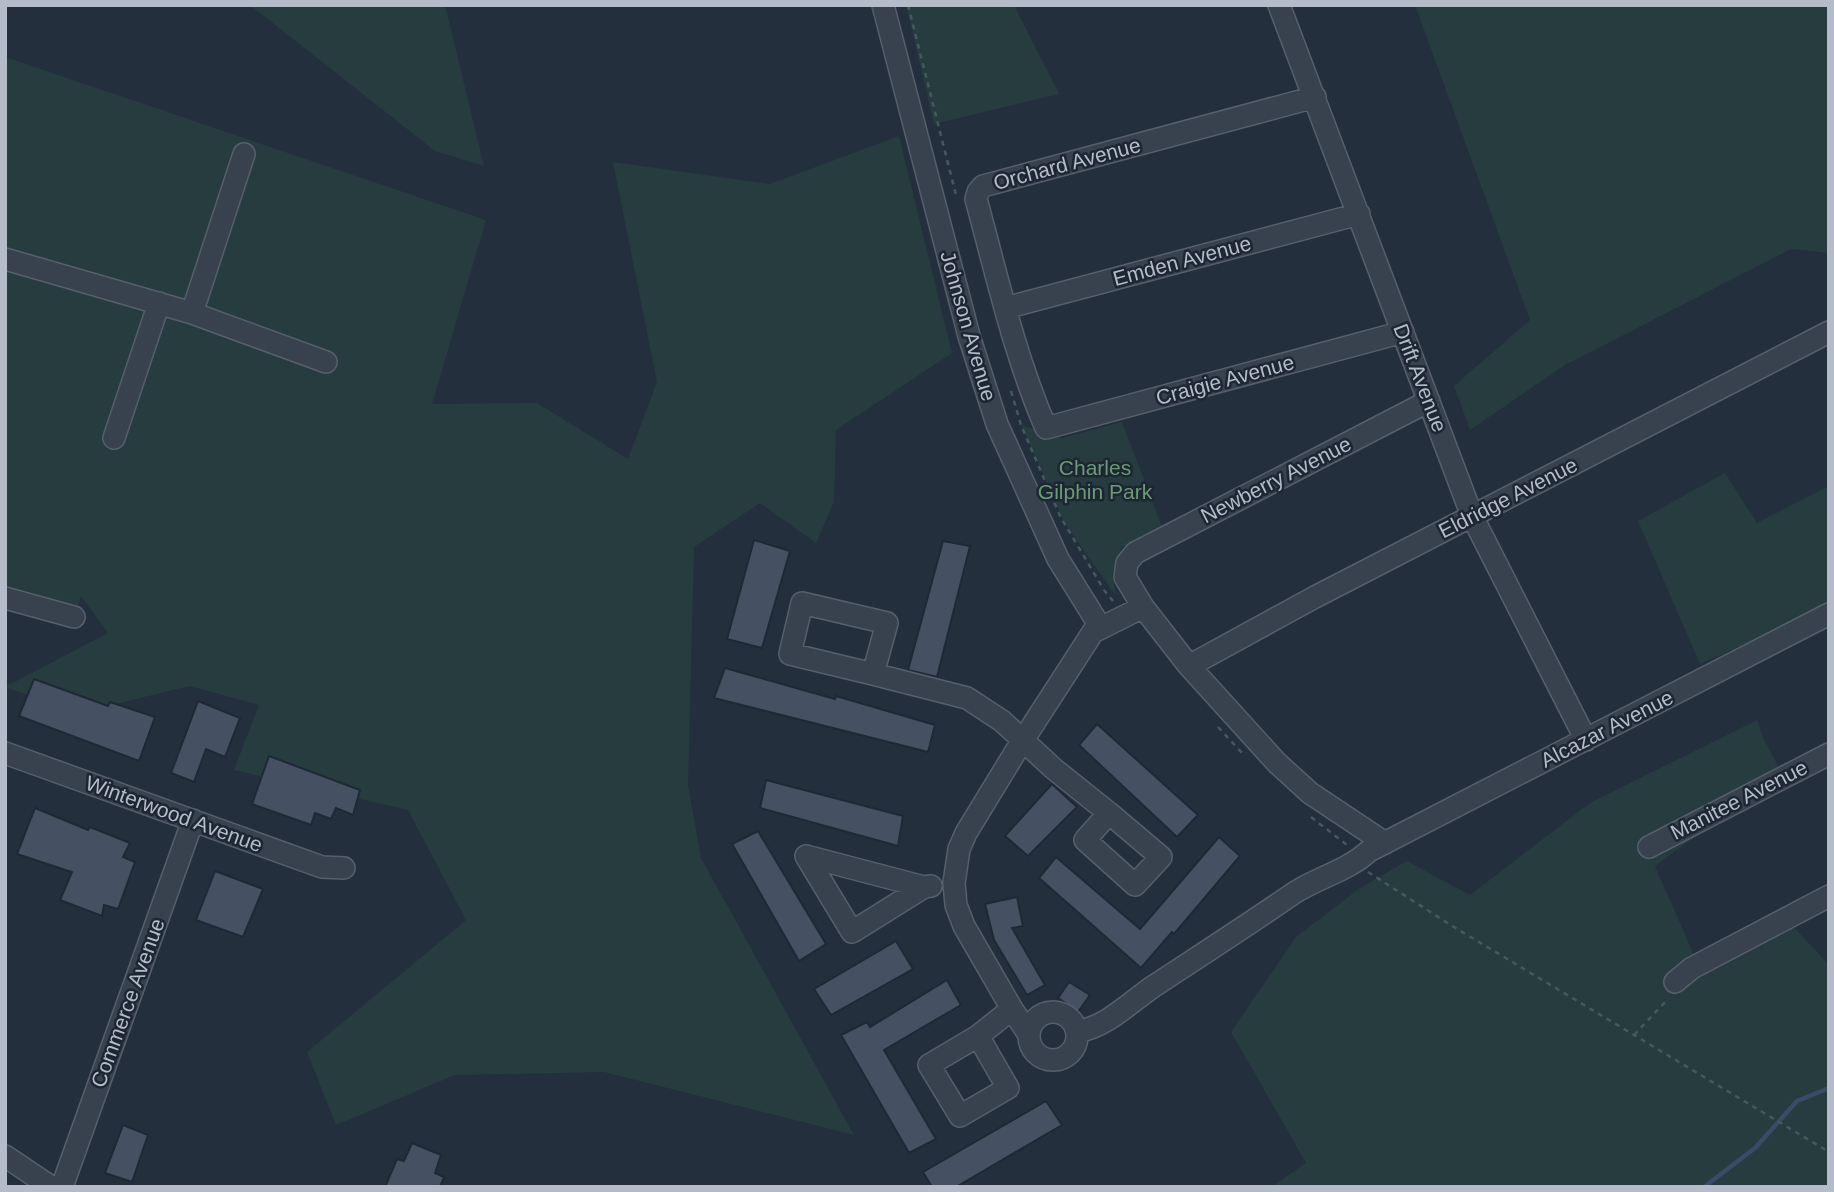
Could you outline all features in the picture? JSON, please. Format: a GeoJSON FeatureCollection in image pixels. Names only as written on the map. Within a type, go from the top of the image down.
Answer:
{"type":"FeatureCollection","features":[{"type":"Feature","properties":{"kind":"street","name":"Johnson Avenue"},"geometry":{"type":"LineString","coordinates":[[883,5],[968,336],[997,424],[1058,559],[1101,628]]}},
{"type":"Feature","properties":{"kind":"street","name":"Drift Avenue"},"geometry":{"type":"LineString","coordinates":[[1279,5],[1472,516],[1586,740]]}},
{"type":"Feature","properties":{"kind":"street","name":"Orchard Avenue"},"geometry":{"type":"LineString","coordinates":[[1046,428],[1029,389],[1005,308],[976,199],[978,192],[983,186],[1315,97]]}},
{"type":"Feature","properties":{"kind":"street"},"geometry":{"type":"LineString","coordinates":[[192,313],[244,154]]}},
{"type":"Feature","properties":{"kind":"street","name":"Emden Avenue"},"geometry":{"type":"LineString","coordinates":[[1005,308],[1359,214]]}},
{"type":"Feature","properties":{"kind":"street"},"geometry":{"type":"LineString","coordinates":[[5,259],[192,313],[326,362]]}},
{"type":"Feature","properties":{"kind":"street"},"geometry":{"type":"LineString","coordinates":[[114,438],[159,303]]}},
{"type":"Feature","properties":{"kind":"street","name":"Craigie Avenue"},"geometry":{"type":"LineString","coordinates":[[1046,428],[1403,332]]}},
{"type":"Feature","properties":{"kind":"street","name":"Eldridge Avenue"},"geometry":{"type":"LineString","coordinates":[[1188,666],[1829,332]]}},
{"type":"Feature","properties":{"kind":"street","name":"Newberry Avenue"},"geometry":{"type":"LineString","coordinates":[[1143,607],[1125,577],[1127,564],[1135,553],[1429,401]]}},
{"type":"Feature","properties":{"kind":"street"},"geometry":{"type":"LineString","coordinates":[[5,598],[74,617]]}},
{"type":"Feature","properties":{"kind":"street"},"geometry":{"type":"LineString","coordinates":[[873,674],[887,623],[802,603],[790,654],[967,698],[1024,739],[1054,769],[1109,813]]}},
{"type":"Feature","properties":{"kind":"street"},"geometry":{"type":"LineString","coordinates":[[1029,1035],[964,926],[954,883],[959,849],[965,833],[1093,632],[1143,607],[1188,666],[1277,763],[1310,793],[1385,843]]}},
{"type":"Feature","properties":{"kind":"street","name":"Alcazar Avenue"},"geometry":{"type":"LineString","coordinates":[[1077,1032],[1104,1024],[1145,992],[1296,892],[1346,868],[1369,851],[1829,614]]}},
{"type":"Feature","properties":{"kind":"street","name":"Manitee Avenue"},"geometry":{"type":"LineString","coordinates":[[1648,847],[1829,754]]}},
{"type":"Feature","properties":{"kind":"street","name":"Winterwood Avenue"},"geometry":{"type":"LineString","coordinates":[[7,760],[193,820],[322,867],[344,868]]}},
{"type":"Feature","properties":{"kind":"street","name":"Commerce Avenue"},"geometry":{"type":"LineString","coordinates":[[62,1187],[193,820]]}},
{"type":"Feature","properties":{"kind":"street"},"geometry":{"type":"LineString","coordinates":[[924,887],[852,932],[806,856],[924,887],[954,883]]}},
{"type":"Feature","properties":{"kind":"street"},"geometry":{"type":"LineString","coordinates":[[1675,982],[1692,968],[1829,896]]}},
{"type":"Feature","properties":{"kind":"street"},"geometry":{"type":"LineString","coordinates":[[978,1036],[1012,1009]]}},
{"type":"Feature","properties":{"kind":"street"},"geometry":{"type":"LineString","coordinates":[[1061,1013],[1070,1019],[1077,1032],[1076,1045],[1071,1053],[1054,1061],[1037,1054],[1028,1043],[1035,1020],[1043,1014],[1061,1013]]}},
{"type":"Feature","properties":{"kind":"street"},"geometry":{"type":"LineString","coordinates":[[5,1156],[51,1187]]}},
{"type":"Feature","properties":{"kind":"path"},"geometry":{"type":"LineString","coordinates":[[1369,874],[1829,1152]]}},
{"type":"Feature","properties":{"kind":"path"},"geometry":{"type":"LineString","coordinates":[[1634,1035],[1673,994],[1675,982]]}},
{"type":"Feature","properties":{"kind":"green space"},"geometry":{"type":"Polygon","coordinates":[[[250,5],[445,5],[484,166],[435,151],[250,5]]]}},
{"type":"Feature","properties":{"kind":"green space"},"geometry":{"type":"Polygon","coordinates":[[[906,5],[1014,5],[1059,94],[934,124],[906,5]]]}},
{"type":"Feature","properties":{"kind":"green space"},"geometry":{"type":"Polygon","coordinates":[[[1415,5],[1829,5],[1829,253],[1791,249],[1565,365],[1470,430],[1454,386],[1530,320],[1415,5]]]}},
{"type":"Feature","properties":{"kind":"green space"},"geometry":{"type":"Polygon","coordinates":[[[5,57],[486,220],[432,404],[537,403],[628,459],[657,382],[613,162],[770,184],[899,136],[952,353],[836,430],[834,502],[816,543],[760,503],[694,547],[688,785],[701,858],[854,1135],[604,1072],[455,1075],[336,1125],[307,1052],[466,920],[408,810],[234,770],[259,705],[190,686],[78,713],[5,687],[108,633],[81,596],[74,617],[5,598],[5,57]]]}},
{"type":"Feature","properties":{"kind":"green space","name":"Charles Gilphin Park"},"geometry":{"type":"Polygon","coordinates":[[[1122,422],[1162,527],[1122,547],[1112,574],[1116,596],[1064,522],[1021,425],[1062,438],[1122,422]]]}},
{"type":"Feature","properties":{"kind":"green space"},"geometry":{"type":"Polygon","coordinates":[[[1725,473],[1757,523],[1829,486],[1829,607],[1700,664],[1638,521],[1725,473]]]}},
{"type":"Feature","properties":{"kind":"green space"},"geometry":{"type":"Polygon","coordinates":[[[1757,720],[1765,742],[1782,773],[1655,866],[1701,971],[1790,923],[1829,965],[1829,1187],[1271,1187],[1306,1163],[1231,1032],[1296,937],[1360,888],[1407,861],[1470,895],[1590,803],[1757,720]]]}},
{"type":"Feature","properties":{"kind":"building"},"geometry":{"type":"Polygon","coordinates":[[[754,540],[790,551],[762,648],[727,639],[754,540]]]}},
{"type":"Feature","properties":{"kind":"building"},"geometry":{"type":"Polygon","coordinates":[[[943,541],[970,546],[937,677],[908,670],[943,541]]]}},
{"type":"Feature","properties":{"kind":"building"},"geometry":{"type":"Polygon","coordinates":[[[725,668],[935,725],[928,752],[714,698],[725,668]]]}},
{"type":"Feature","properties":{"kind":"building"},"geometry":{"type":"Polygon","coordinates":[[[34,679],[108,706],[110,702],[155,717],[139,761],[19,716],[34,679]]]}},
{"type":"Feature","properties":{"kind":"building"},"geometry":{"type":"Polygon","coordinates":[[[198,701],[240,718],[225,757],[206,749],[194,782],[171,773],[198,701]]]}},
{"type":"Feature","properties":{"kind":"building"},"geometry":{"type":"Polygon","coordinates":[[[1097,724],[1198,815],[1177,837],[1079,745],[1097,724]]]}},
{"type":"Feature","properties":{"kind":"building"},"geometry":{"type":"Polygon","coordinates":[[[269,756],[360,790],[353,815],[336,808],[331,819],[315,813],[311,825],[252,804],[269,756]]]}},
{"type":"Feature","properties":{"kind":"building"},"geometry":{"type":"Polygon","coordinates":[[[766,780],[903,816],[898,846],[760,808],[766,780]]]}},
{"type":"Feature","properties":{"kind":"building"},"geometry":{"type":"Polygon","coordinates":[[[1052,784],[1077,807],[1028,856],[1005,836],[1052,784]]]}},
{"type":"Feature","properties":{"kind":"building"},"geometry":{"type":"Polygon","coordinates":[[[35,808],[88,830],[90,827],[130,843],[123,857],[135,862],[118,909],[104,905],[102,916],[60,900],[72,872],[17,854],[35,808]]]}},
{"type":"Feature","properties":{"kind":"building"},"geometry":{"type":"Polygon","coordinates":[[[758,831],[826,944],[799,961],[732,844],[758,831]]]}},
{"type":"Feature","properties":{"kind":"building"},"geometry":{"type":"Polygon","coordinates":[[[1219,837],[1240,856],[1174,934],[1172,932],[1141,968],[1039,878],[1056,857],[1140,929],[1219,837]]]}},
{"type":"Feature","properties":{"kind":"building"},"geometry":{"type":"Polygon","coordinates":[[[215,871],[263,889],[243,937],[196,920],[215,871]]]}},
{"type":"Feature","properties":{"kind":"building"},"geometry":{"type":"Polygon","coordinates":[[[1017,897],[1023,926],[1012,928],[1045,985],[1027,995],[994,940],[985,904],[1017,897]]]}},
{"type":"Feature","properties":{"kind":"building"},"geometry":{"type":"Polygon","coordinates":[[[896,941],[913,969],[831,1015],[814,989],[896,941]]]}},
{"type":"Feature","properties":{"kind":"building"},"geometry":{"type":"Polygon","coordinates":[[[947,980],[961,1005],[884,1050],[936,1139],[909,1153],[841,1035],[867,1022],[870,1027],[947,980]]]}},
{"type":"Feature","properties":{"kind":"building"},"geometry":{"type":"Polygon","coordinates":[[[1069,982],[1090,995],[1078,1012],[1058,998],[1069,982]]]}},
{"type":"Feature","properties":{"kind":"building"},"geometry":{"type":"Polygon","coordinates":[[[1046,1101],[1062,1125],[956,1187],[932,1187],[923,1172],[1046,1101]]]}},
{"type":"Feature","properties":{"kind":"building"},"geometry":{"type":"Polygon","coordinates":[[[123,1125],[148,1135],[132,1182],[105,1173],[123,1125]]]}},
{"type":"Feature","properties":{"kind":"building"},"geometry":{"type":"Polygon","coordinates":[[[412,1143],[441,1155],[435,1173],[444,1177],[440,1187],[385,1187],[397,1159],[404,1161],[412,1143]]]}},
{"type":"Feature","properties":{"kind":"waterway"},"geometry":{"type":"LineString","coordinates":[[1704,1187],[1755,1148],[1797,1101],[1829,1088]]}}]}
